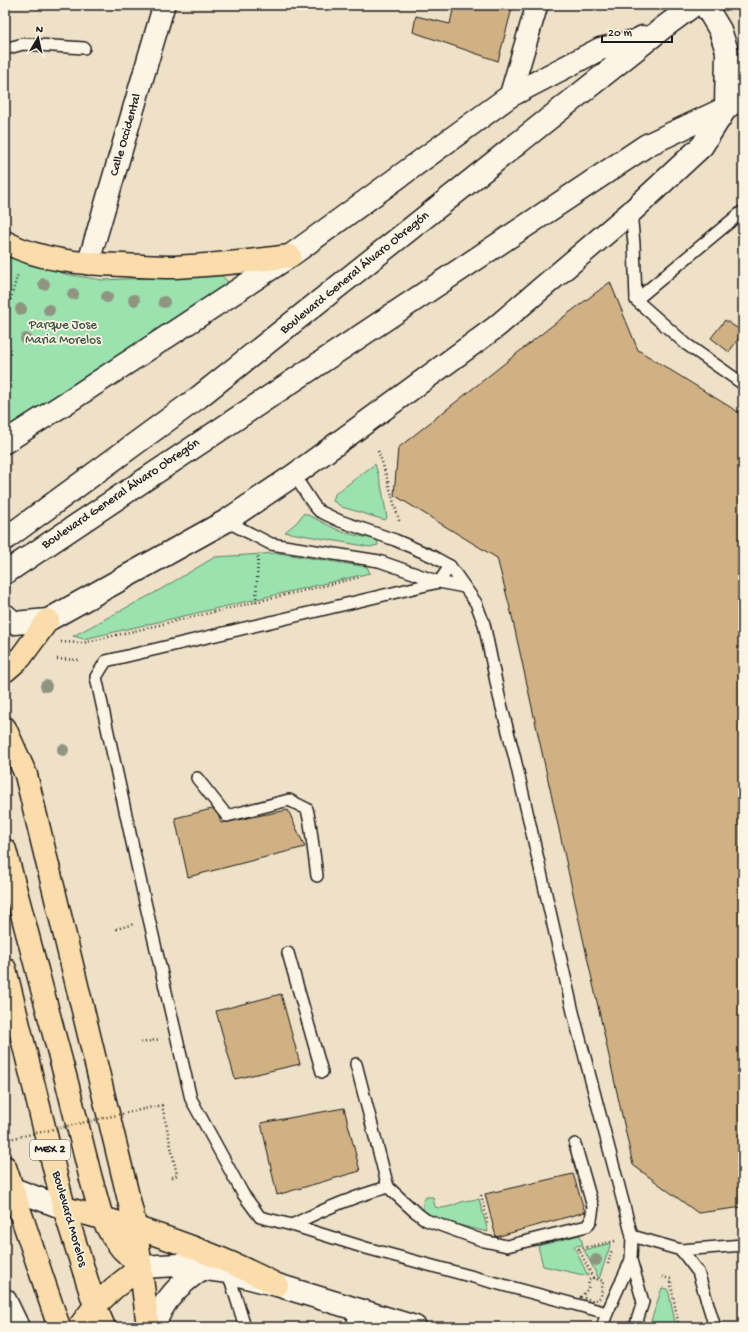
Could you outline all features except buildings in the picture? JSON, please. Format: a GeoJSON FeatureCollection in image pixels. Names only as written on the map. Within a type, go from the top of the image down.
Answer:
{"type":"FeatureCollection","features":[{"type":"Feature","properties":{"kind":"main road","name":"Boulevard General Álvaro Obregón"},"geometry":{"type":"LineString","coordinates":[[8,538],[200,397],[664,27],[694,5]]}},
{"type":"Feature","properties":{"kind":"main road"},"geometry":{"type":"LineString","coordinates":[[5,615],[14,623],[48,620],[226,521],[294,475],[496,327],[631,212],[702,146],[734,102],[727,51],[720,30],[705,5]]}},
{"type":"Feature","properties":{"kind":"main road"},"geometry":{"type":"LineString","coordinates":[[5,442],[290,256],[510,96],[600,49],[635,41],[664,27]]}},
{"type":"Feature","properties":{"kind":"main road","name":"Boulevard General Álvaro Obregón"},"geometry":{"type":"LineString","coordinates":[[5,573],[647,145],[734,102]]}},
{"type":"Feature","properties":{"kind":"main road"},"geometry":{"type":"LineString","coordinates":[[5,242],[18,249],[59,260],[88,264],[174,267],[290,256]]}},
{"type":"Feature","properties":{"kind":"main road"},"geometry":{"type":"LineString","coordinates":[[5,671],[21,657],[48,620]]}},
{"type":"Feature","properties":{"kind":"main road"},"geometry":{"type":"LineString","coordinates":[[5,728],[26,775],[136,1229],[148,1327]]}},
{"type":"Feature","properties":{"kind":"main road"},"geometry":{"type":"LineString","coordinates":[[5,850],[102,1218],[112,1236],[122,1249],[141,1268]]}},
{"type":"Feature","properties":{"kind":"main road","name":"Boulevard Morelos"},"geometry":{"type":"LineString","coordinates":[[5,969],[64,1208],[95,1306],[104,1327]]}},
{"type":"Feature","properties":{"kind":"main road"},"geometry":{"type":"LineString","coordinates":[[7,1180],[64,1208],[102,1218],[209,1254],[251,1271],[277,1285],[354,1318],[415,1327]]}},
{"type":"Feature","properties":{"kind":"main road"},"geometry":{"type":"LineString","coordinates":[[7,1180],[59,1327]]}},
{"type":"Feature","properties":{"kind":"main road"},"geometry":{"type":"LineString","coordinates":[[79,1327],[95,1306],[114,1288],[141,1268],[178,1265],[203,1268],[228,1272],[277,1285]]}},
{"type":"Feature","properties":{"kind":"main road"},"geometry":{"type":"LineString","coordinates":[[154,1327],[156,1320],[168,1299],[184,1282],[203,1268]]}},
{"type":"Feature","properties":{"kind":"main road"},"geometry":{"type":"LineString","coordinates":[[5,1300],[18,1327]]}},
{"type":"Feature","properties":{"kind":"street","name":"Calle Occidental"},"geometry":{"type":"LineString","coordinates":[[88,264],[164,5]]}},
{"type":"Feature","properties":{"kind":"street"},"geometry":{"type":"LineString","coordinates":[[510,96],[537,5]]}},
{"type":"Feature","properties":{"kind":"lane"},"geometry":{"type":"LineString","coordinates":[[5,49],[23,44],[84,48]]}},
{"type":"Feature","properties":{"kind":"lane"},"geometry":{"type":"LineString","coordinates":[[636,300],[743,211]]}},
{"type":"Feature","properties":{"kind":"lane"},"geometry":{"type":"LineString","coordinates":[[631,212],[636,300],[686,344],[743,384]]}},
{"type":"Feature","properties":{"kind":"lane"},"geometry":{"type":"LineString","coordinates":[[294,475],[319,511],[340,521],[395,540],[432,556],[450,566],[476,603],[484,624],[498,696],[515,759],[573,1012],[632,1236],[631,1260],[643,1302],[635,1327]]}},
{"type":"Feature","properties":{"kind":"lane"},"geometry":{"type":"LineString","coordinates":[[226,521],[268,543],[380,561],[440,582],[464,587]]}},
{"type":"Feature","properties":{"kind":"lane"},"geometry":{"type":"LineString","coordinates":[[450,566],[440,582],[106,661],[96,677],[146,907],[191,1099],[243,1194],[260,1217],[292,1225],[366,1248],[607,1313]]}},
{"type":"Feature","properties":{"kind":"lane"},"geometry":{"type":"LineString","coordinates":[[197,778],[227,816],[289,800],[307,809],[317,876]]}},
{"type":"Feature","properties":{"kind":"lane"},"geometry":{"type":"LineString","coordinates":[[288,953],[322,1072]]}},
{"type":"Feature","properties":{"kind":"lane"},"geometry":{"type":"LineString","coordinates":[[356,1064],[388,1186],[413,1210],[426,1220],[484,1241],[507,1246],[587,1226],[592,1220],[593,1207],[575,1144]]}},
{"type":"Feature","properties":{"kind":"lane"},"geometry":{"type":"LineString","coordinates":[[292,1225],[324,1209],[388,1186]]}},
{"type":"Feature","properties":{"kind":"lane"},"geometry":{"type":"LineString","coordinates":[[632,1236],[681,1250],[743,1245]]}},
{"type":"Feature","properties":{"kind":"lane"},"geometry":{"type":"LineString","coordinates":[[681,1250],[698,1272],[715,1327]]}},
{"type":"Feature","properties":{"kind":"lane"},"geometry":{"type":"LineString","coordinates":[[602,1327],[631,1260]]}},
{"type":"Feature","properties":{"kind":"lane"},"geometry":{"type":"LineString","coordinates":[[228,1272],[245,1327]]}},
{"type":"Feature","properties":{"kind":"path"},"geometry":{"type":"LineString","coordinates":[[5,319],[19,270]]}},
{"type":"Feature","properties":{"kind":"path"},"geometry":{"type":"LineString","coordinates":[[378,451],[383,463],[392,501],[400,523]]}},
{"type":"Feature","properties":{"kind":"path"},"geometry":{"type":"LineString","coordinates":[[256,602],[258,553]]}},
{"type":"Feature","properties":{"kind":"path"},"geometry":{"type":"LineString","coordinates":[[61,642],[83,643],[368,575]]}},
{"type":"Feature","properties":{"kind":"path"},"geometry":{"type":"LineString","coordinates":[[57,659],[80,660]]}},
{"type":"Feature","properties":{"kind":"path"},"geometry":{"type":"LineString","coordinates":[[116,929],[138,922]]}},
{"type":"Feature","properties":{"kind":"path"},"geometry":{"type":"LineString","coordinates":[[141,1043],[163,1038]]}},
{"type":"Feature","properties":{"kind":"path"},"geometry":{"type":"LineString","coordinates":[[5,1140],[162,1105],[177,1175],[171,1178]]}},
{"type":"Feature","properties":{"kind":"path"},"geometry":{"type":"LineString","coordinates":[[481,1195],[495,1244]]}},
{"type":"Feature","properties":{"kind":"path"},"geometry":{"type":"LineString","coordinates":[[593,1278],[579,1249],[615,1240],[607,1267]]}},
{"type":"Feature","properties":{"kind":"path"},"geometry":{"type":"LineString","coordinates":[[603,1281],[605,1274]]}},
{"type":"Feature","properties":{"kind":"path"},"geometry":{"type":"LineString","coordinates":[[662,1277],[671,1279],[670,1285],[679,1327]]}},
{"type":"Feature","properties":{"kind":"green space","name":"Parque Jose Maria Morelos"},"geometry":{"type":"Polygon","coordinates":[[[5,251],[40,266],[65,274],[102,280],[221,275],[232,286],[5,437],[5,251]]]}},
{"type":"Feature","properties":{"kind":"green space"},"geometry":{"type":"Polygon","coordinates":[[[375,464],[381,484],[387,518],[385,520],[342,507],[333,501],[335,494],[375,464]]]}},
{"type":"Feature","properties":{"kind":"green space"},"geometry":{"type":"Polygon","coordinates":[[[304,513],[342,532],[377,540],[378,545],[370,547],[285,532],[297,522],[304,513]]]}},
{"type":"Feature","properties":{"kind":"green space"},"geometry":{"type":"Polygon","coordinates":[[[278,553],[367,567],[370,573],[84,639],[73,636],[156,592],[215,557],[278,553]]]}},
{"type":"Feature","properties":{"kind":"green space"},"geometry":{"type":"Polygon","coordinates":[[[426,1197],[433,1197],[435,1207],[439,1208],[479,1199],[488,1232],[463,1226],[423,1212],[423,1202],[426,1197]]]}},
{"type":"Feature","properties":{"kind":"green space"},"geometry":{"type":"Polygon","coordinates":[[[580,1235],[583,1245],[574,1246],[588,1276],[543,1266],[538,1246],[580,1235]]]}},
{"type":"Feature","properties":{"kind":"green space"},"geometry":{"type":"Polygon","coordinates":[[[611,1243],[599,1279],[584,1250],[611,1243]]]}},
{"type":"Feature","properties":{"kind":"green space"},"geometry":{"type":"Polygon","coordinates":[[[662,1288],[668,1289],[676,1327],[649,1327],[662,1288]]]}}]}
